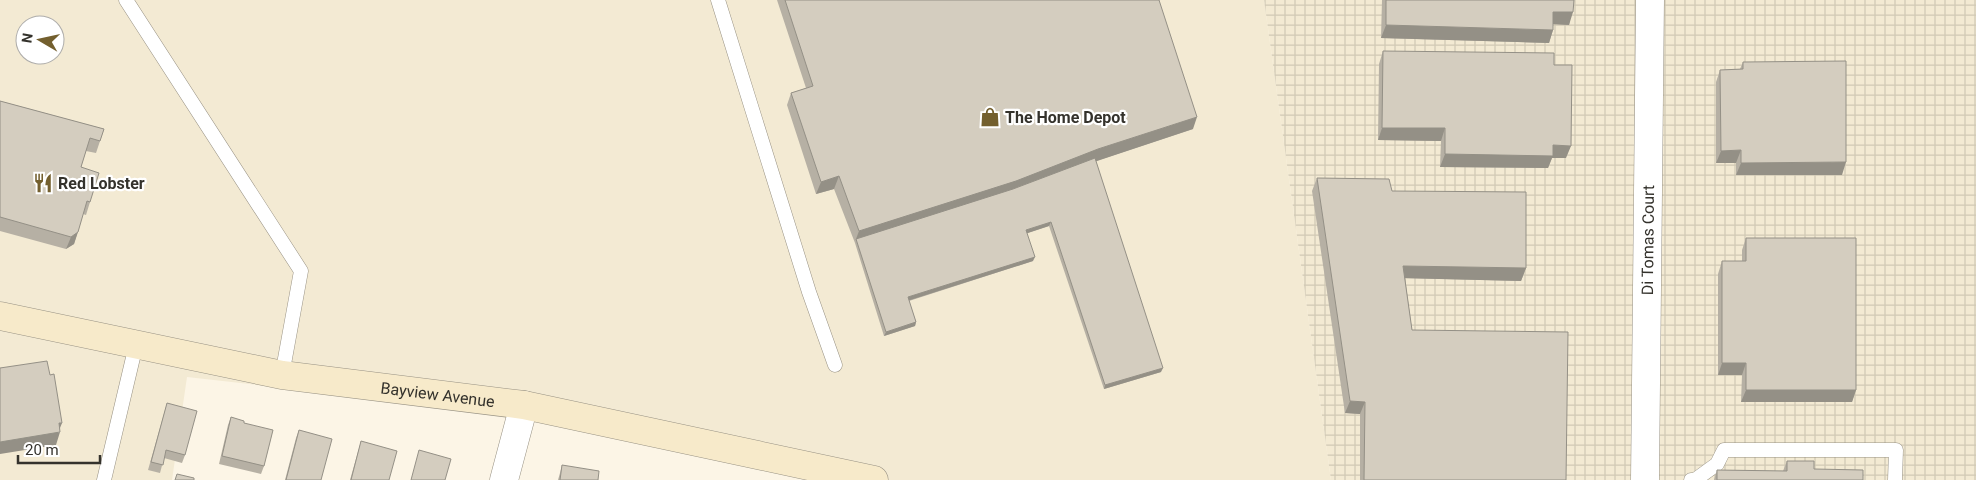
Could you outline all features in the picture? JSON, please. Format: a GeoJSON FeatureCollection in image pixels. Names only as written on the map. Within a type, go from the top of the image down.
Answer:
{"type":"FeatureCollection","features":[{"type":"Feature","properties":{"kind":"street","name":"Di Tomas Court"},"geometry":{"type":"LineString","coordinates":[[1645,480],[1650,0]]}},
{"type":"Feature","properties":{"kind":"street","name":"Bayview Avenue"},"geometry":{"type":"LineString","coordinates":[[0,316],[282,375],[524,405],[874,480]]}},
{"type":"Feature","properties":{"kind":"street"},"geometry":{"type":"LineString","coordinates":[[504,480],[524,405]]}},
{"type":"Feature","properties":{"kind":"lane"},"geometry":{"type":"LineString","coordinates":[[126,0],[301,271],[282,375]]}},
{"type":"Feature","properties":{"kind":"lane"},"geometry":{"type":"LineString","coordinates":[[718,0],[808,292],[835,365]]}},
{"type":"Feature","properties":{"kind":"lane"},"geometry":{"type":"LineString","coordinates":[[104,480],[136,345]]}},
{"type":"Feature","properties":{"kind":"lane"},"geometry":{"type":"LineString","coordinates":[[1691,480],[1695,480],[1717,464],[1724,450],[1896,450],[1895,480]]}},
{"type":"Feature","properties":{"kind":"shaded area"},"geometry":{"type":"Polygon","coordinates":[[[0,0],[1264,0],[1331,480],[826,480],[512,414],[187,377],[172,480],[0,480],[0,0]]]}},
{"type":"Feature","properties":{"kind":"shaded area"},"geometry":{"type":"Polygon","coordinates":[[[1264,0],[1976,0],[1976,480],[1331,480],[1264,0]]]}},
{"type":"Feature","properties":{"kind":"building","name":"The Home Depot"},"geometry":{"type":"Polygon","coordinates":[[[785,0],[1159,0],[1197,117],[1098,149],[1016,181],[859,231],[839,176],[821,182],[791,93],[813,86],[785,0]]]}},
{"type":"Feature","properties":{"kind":"building"},"geometry":{"type":"Polygon","coordinates":[[[1386,0],[1574,0],[1573,12],[1553,12],[1553,30],[1386,25],[1386,0]]]}},
{"type":"Feature","properties":{"kind":"building"},"geometry":{"type":"Polygon","coordinates":[[[1383,51],[1554,53],[1554,65],[1572,65],[1571,146],[1553,145],[1553,156],[1445,154],[1445,128],[1382,128],[1383,51]]]}},
{"type":"Feature","properties":{"kind":"building"},"geometry":{"type":"Polygon","coordinates":[[[1846,61],[1846,162],[1741,163],[1741,150],[1721,151],[1720,70],[1743,69],[1743,62],[1846,61]]]}},
{"type":"Feature","properties":{"kind":"building","name":"Red Lobster"},"geometry":{"type":"Polygon","coordinates":[[[0,101],[104,129],[100,141],[90,138],[81,167],[99,173],[90,202],[87,201],[78,232],[71,237],[0,217],[0,101]]]}},
{"type":"Feature","properties":{"kind":"building"},"geometry":{"type":"Polygon","coordinates":[[[1095,158],[1163,368],[1105,385],[1051,222],[1026,230],[1035,257],[908,297],[916,322],[886,332],[856,239],[1013,189],[1095,158]]]}},
{"type":"Feature","properties":{"kind":"building"},"geometry":{"type":"Polygon","coordinates":[[[1317,178],[1389,179],[1392,191],[1526,192],[1526,268],[1403,266],[1412,330],[1568,332],[1566,480],[1364,480],[1365,402],[1350,401],[1317,178]]]}},
{"type":"Feature","properties":{"kind":"building"},"geometry":{"type":"Polygon","coordinates":[[[1746,238],[1856,238],[1856,390],[1746,390],[1746,363],[1722,363],[1722,261],[1746,261],[1746,238]]]}},
{"type":"Feature","properties":{"kind":"building"},"geometry":{"type":"Polygon","coordinates":[[[47,361],[50,375],[54,374],[62,423],[59,423],[60,432],[0,442],[0,368],[47,361]]]}},
{"type":"Feature","properties":{"kind":"building"},"geometry":{"type":"Polygon","coordinates":[[[167,403],[197,411],[185,455],[166,450],[163,465],[151,462],[167,403]]]}},
{"type":"Feature","properties":{"kind":"building"},"geometry":{"type":"Polygon","coordinates":[[[231,417],[244,421],[244,423],[273,430],[264,466],[222,456],[231,417]]]}},
{"type":"Feature","properties":{"kind":"building"},"geometry":{"type":"Polygon","coordinates":[[[299,430],[332,439],[321,480],[286,480],[299,430]]]}},
{"type":"Feature","properties":{"kind":"building"},"geometry":{"type":"Polygon","coordinates":[[[361,441],[397,451],[389,480],[351,480],[361,441]]]}},
{"type":"Feature","properties":{"kind":"building"},"geometry":{"type":"Polygon","coordinates":[[[419,450],[451,459],[445,480],[411,480],[419,450]]]}},
{"type":"Feature","properties":{"kind":"building"},"geometry":{"type":"Polygon","coordinates":[[[1787,461],[1814,461],[1814,469],[1863,470],[1863,480],[1717,480],[1717,470],[1787,471],[1787,461]]]}},
{"type":"Feature","properties":{"kind":"building"},"geometry":{"type":"Polygon","coordinates":[[[562,465],[599,471],[598,480],[560,480],[562,465]]]}},
{"type":"Feature","properties":{"kind":"building"},"geometry":{"type":"Polygon","coordinates":[[[177,474],[194,478],[194,480],[175,480],[177,474]]]}},
{"type":"Feature","properties":{"kind":"place","name":"The Home Depot"},"geometry":{"type":"Point","coordinates":[990,117]}},
{"type":"Feature","properties":{"kind":"place","name":"Red Lobster"},"geometry":{"type":"Point","coordinates":[43,183]}}]}
